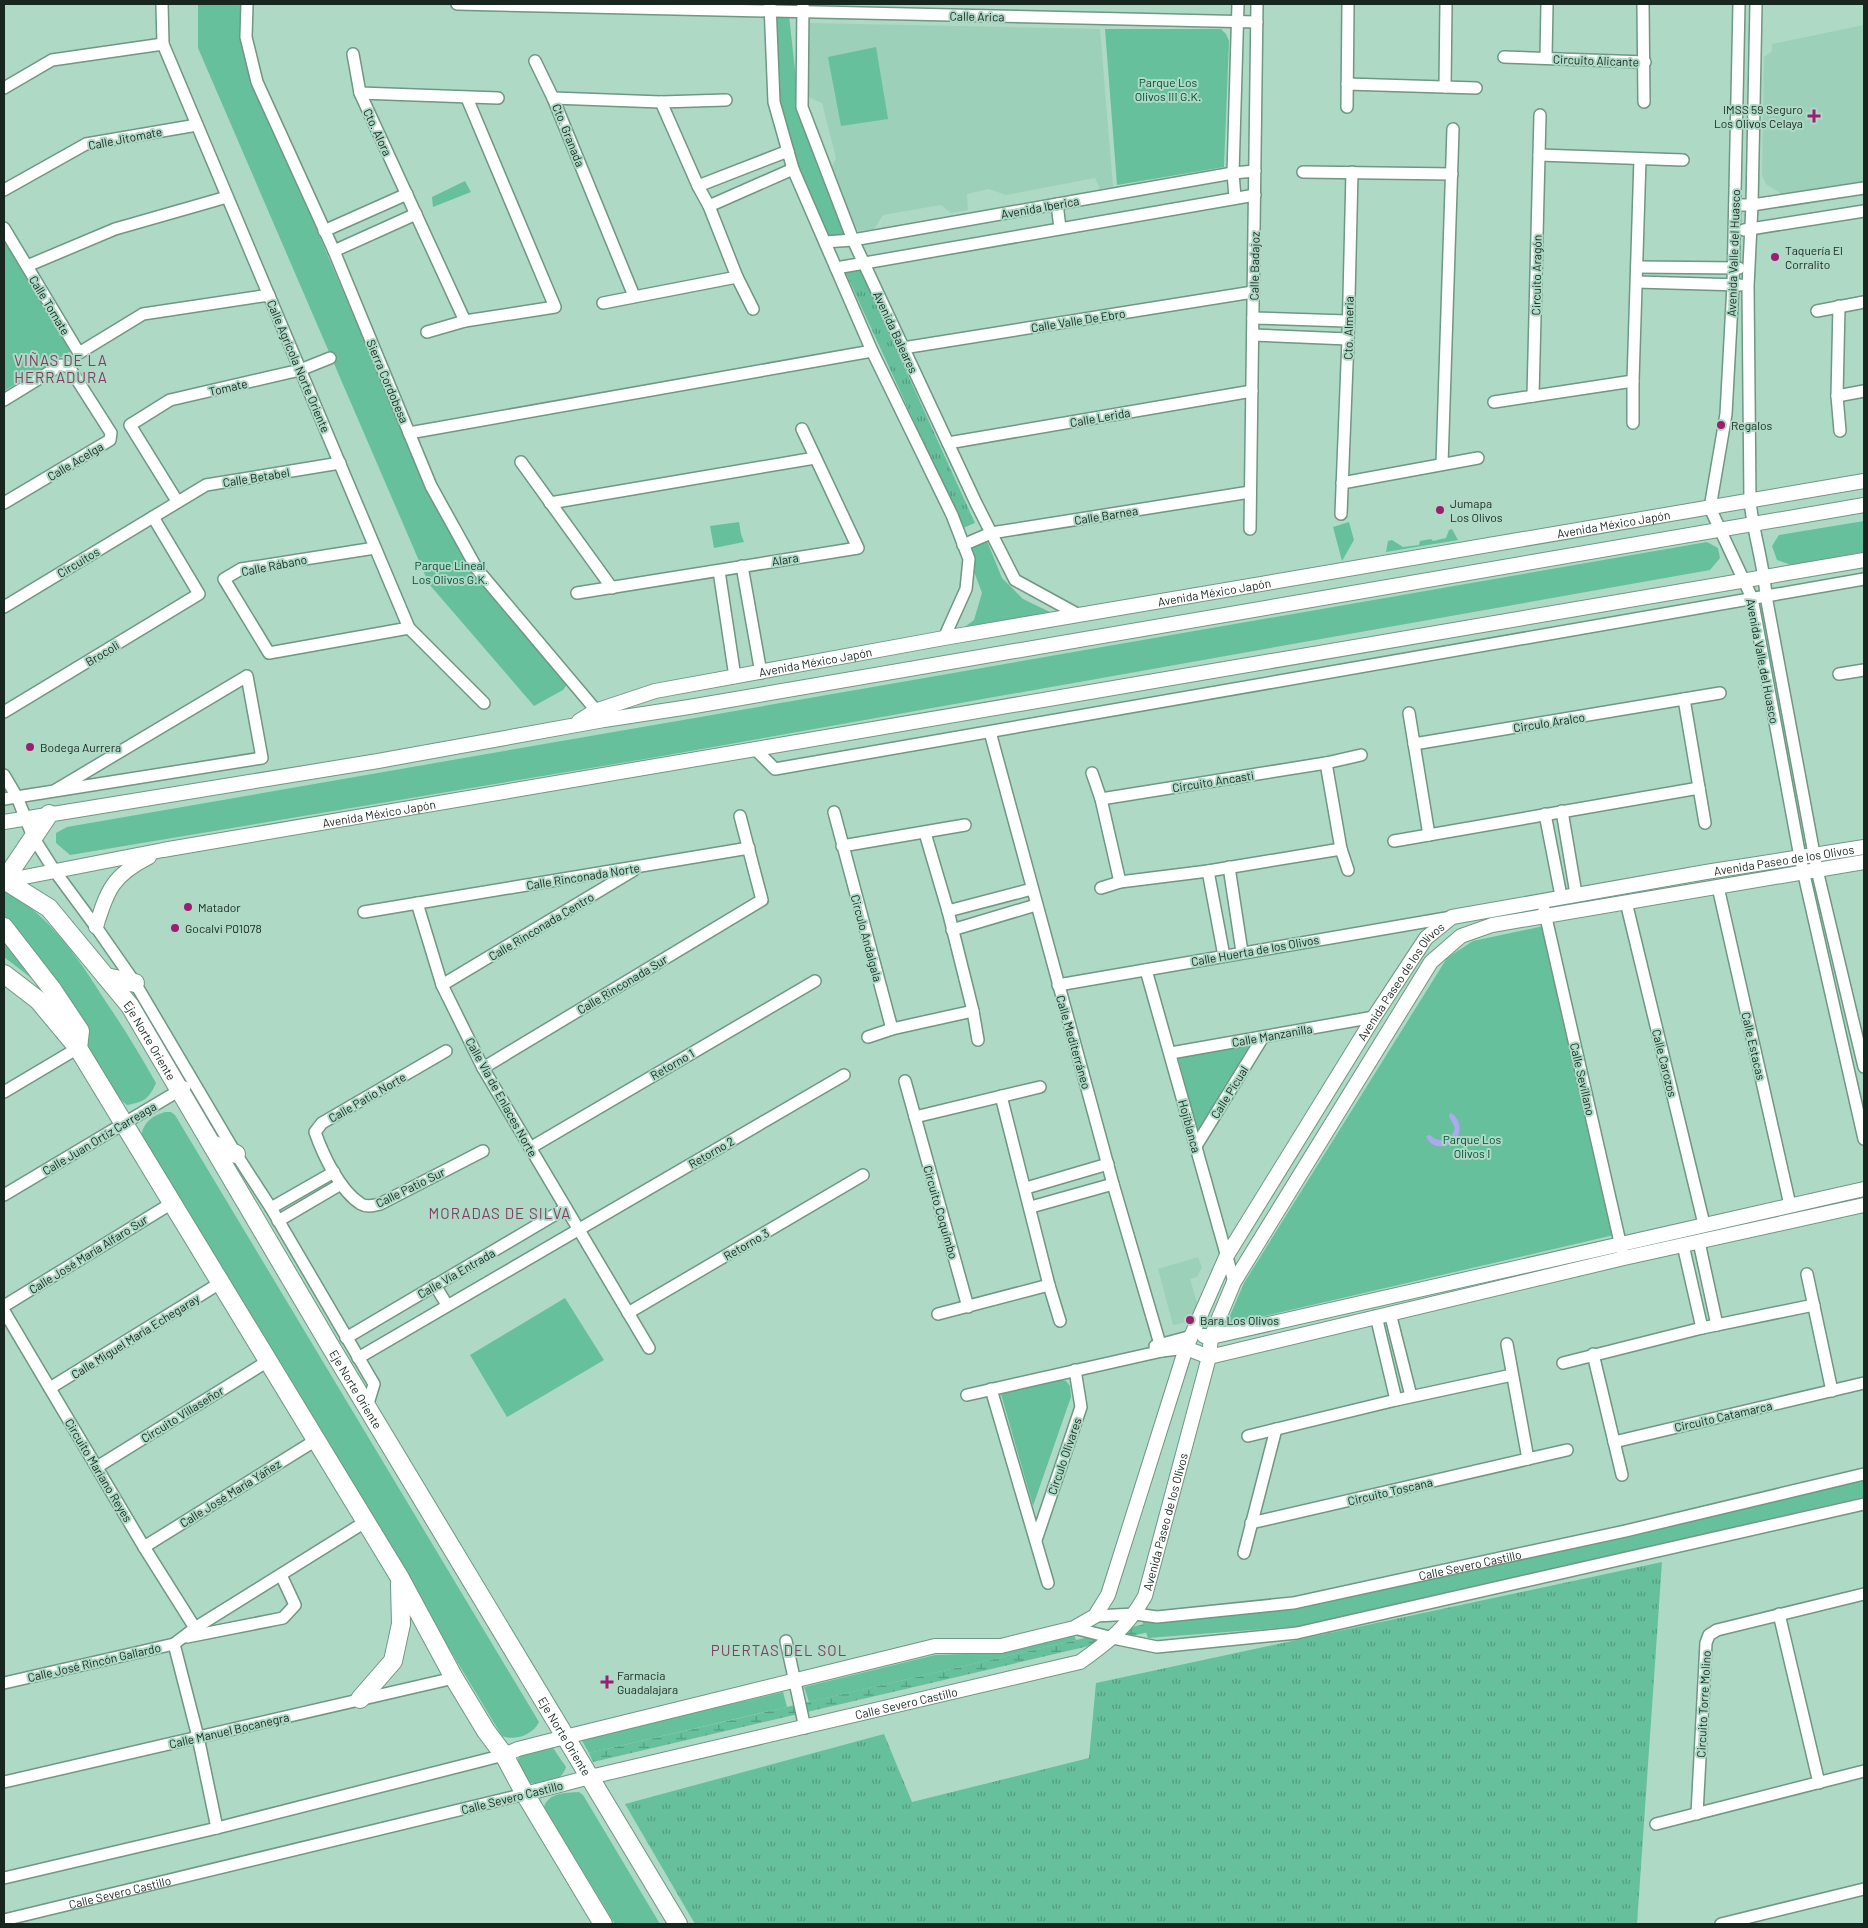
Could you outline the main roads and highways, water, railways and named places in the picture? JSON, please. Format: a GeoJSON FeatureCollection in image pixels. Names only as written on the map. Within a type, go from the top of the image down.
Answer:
{"type":"FeatureCollection","features":[{"type":"Feature","properties":{"kind":"main road"},"geometry":{"type":"LineString","coordinates":[[4,881],[49,814]]}},
{"type":"Feature","properties":{"kind":"main road","name":"Eje Norte Oriente"},"geometry":{"type":"LineString","coordinates":[[4,881],[49,908],[130,1006],[187,1086],[212,1144],[367,1407],[678,1924]]}},
{"type":"Feature","properties":{"kind":"main road"},"geometry":{"type":"LineString","coordinates":[[4,927],[52,989],[80,1031],[78,1048]]}},
{"type":"Feature","properties":{"kind":"main road"},"geometry":{"type":"LineString","coordinates":[[4,974],[38,1000],[78,1048],[400,1578],[454,1678],[486,1731],[504,1755],[525,1794],[603,1924]]}},
{"type":"Feature","properties":{"kind":"main road"},"geometry":{"type":"LineString","coordinates":[[106,977],[135,983]]}},
{"type":"Feature","properties":{"kind":"main road"},"geometry":{"type":"LineString","coordinates":[[212,1144],[236,1154]]}},
{"type":"Feature","properties":{"kind":"main road"},"geometry":{"type":"LineString","coordinates":[[360,1699],[393,1661],[401,1624],[400,1578]]}},
{"type":"Feature","properties":{"kind":"place","name":"IMSS 59 Seguro Los Olivos Celaya"},"geometry":{"type":"Point","coordinates":[1814,116]}},
{"type":"Feature","properties":{"kind":"place","name":"Taquería El Corralito"},"geometry":{"type":"Point","coordinates":[1775,257]}},
{"type":"Feature","properties":{"kind":"place","name":"Regalos"},"geometry":{"type":"Point","coordinates":[1721,425]}},
{"type":"Feature","properties":{"kind":"place","name":"Jumapa Los Olivos"},"geometry":{"type":"Point","coordinates":[1440,510]}},
{"type":"Feature","properties":{"kind":"place","name":"Bodega Aurrera"},"geometry":{"type":"Point","coordinates":[30,747]}},
{"type":"Feature","properties":{"kind":"place","name":"Matador"},"geometry":{"type":"Point","coordinates":[188,907]}},
{"type":"Feature","properties":{"kind":"place","name":"Gocalvi P01078"},"geometry":{"type":"Point","coordinates":[175,928]}},
{"type":"Feature","properties":{"kind":"place","name":"Bara Los Olivos"},"geometry":{"type":"Point","coordinates":[1190,1320]}},
{"type":"Feature","properties":{"kind":"place","name":"Farmacia Guadalajara"},"geometry":{"type":"Point","coordinates":[607,1682]}},
{"type":"Feature","properties":{"kind":"district","name":"VIÑAS DE LA HERRADURA"},"geometry":{"type":"Point","coordinates":[61,368]}},
{"type":"Feature","properties":{"kind":"district","name":"MORADAS DE SILVA"},"geometry":{"type":"Point","coordinates":[500,1213]}},
{"type":"Feature","properties":{"kind":"district","name":"PUERTAS DEL SOL"},"geometry":{"type":"Point","coordinates":[779,1650]}},
{"type":"Feature","properties":{"kind":"park label","name":"Parque Los Olivos III G.K."},"geometry":{"type":"Point","coordinates":[1168,89]}},
{"type":"Feature","properties":{"kind":"park label","name":"Parque Lineal Los Olivos G.K."},"geometry":{"type":"Point","coordinates":[450,572]}},
{"type":"Feature","properties":{"kind":"park label","name":"Parque Los Olivos I"},"geometry":{"type":"Point","coordinates":[1472,1146]}}]}
